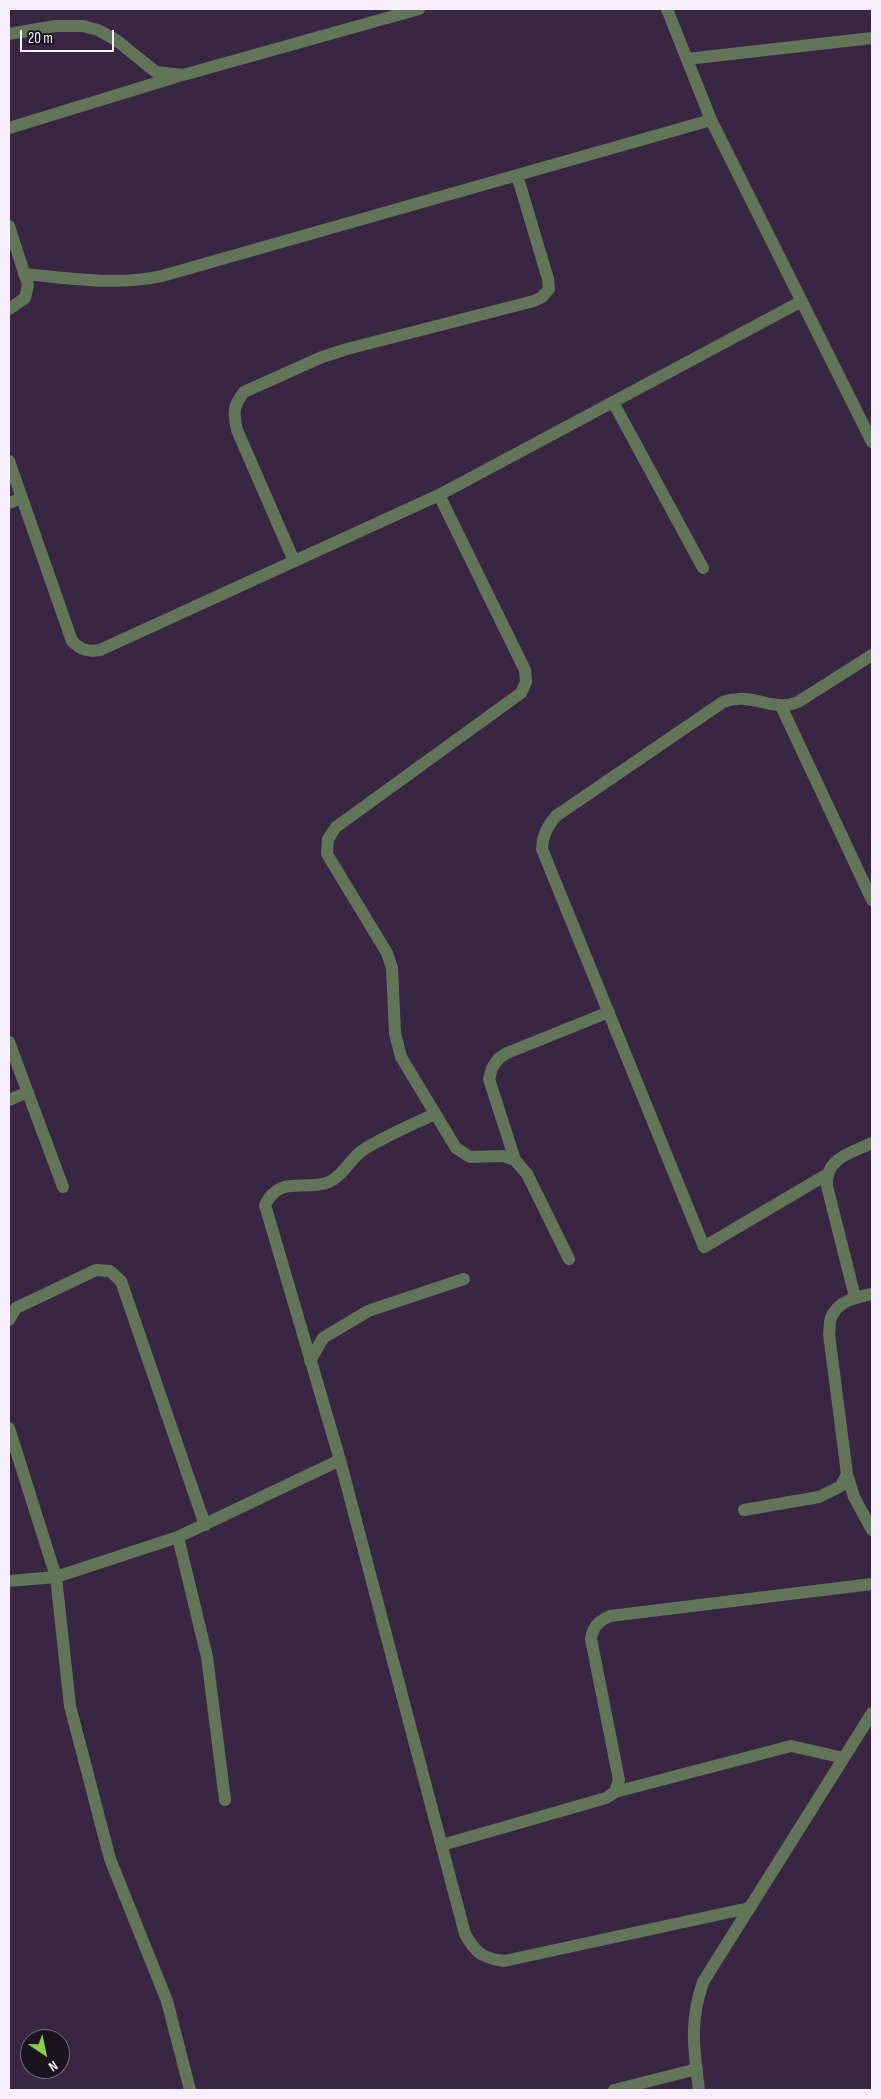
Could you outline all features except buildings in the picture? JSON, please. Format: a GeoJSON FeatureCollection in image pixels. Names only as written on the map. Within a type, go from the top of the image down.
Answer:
{"type":"FeatureCollection","features":[{"type":"Feature","properties":{"kind":"street"},"geometry":{"type":"LineString","coordinates":[[9,128],[183,75],[419,9]]}},
{"type":"Feature","properties":{"kind":"street"},"geometry":{"type":"LineString","coordinates":[[667,9],[711,120],[872,442]]}},
{"type":"Feature","properties":{"kind":"street"},"geometry":{"type":"LineString","coordinates":[[9,34],[55,26],[83,26],[98,30],[116,40],[156,72],[183,75]]}},
{"type":"Feature","properties":{"kind":"street"},"geometry":{"type":"LineString","coordinates":[[687,59],[872,38]]}},
{"type":"Feature","properties":{"kind":"street"},"geometry":{"type":"LineString","coordinates":[[24,274],[114,281],[139,281],[162,276],[711,120]]}},
{"type":"Feature","properties":{"kind":"street"},"geometry":{"type":"LineString","coordinates":[[294,561],[237,430],[234,416],[236,402],[244,392],[322,357],[542,298],[548,289],[548,279],[517,174]]}},
{"type":"Feature","properties":{"kind":"street"},"geometry":{"type":"LineString","coordinates":[[9,226],[28,285],[25,298],[9,309]]}},
{"type":"Feature","properties":{"kind":"street"},"geometry":{"type":"LineString","coordinates":[[9,461],[72,641],[80,648],[90,651],[100,650],[439,495],[802,301]]}},
{"type":"Feature","properties":{"kind":"street"},"geometry":{"type":"LineString","coordinates":[[613,402],[703,568]]}},
{"type":"Feature","properties":{"kind":"street"},"geometry":{"type":"LineString","coordinates":[[439,495],[525,670],[526,682],[521,693],[336,827],[328,839],[327,854],[387,953],[392,968],[395,1034],[401,1056],[435,1114],[456,1148],[470,1157],[503,1156],[515,1160]]}},
{"type":"Feature","properties":{"kind":"street"},"geometry":{"type":"LineString","coordinates":[[9,503],[22,498]]}},
{"type":"Feature","properties":{"kind":"street"},"geometry":{"type":"LineString","coordinates":[[872,655],[798,702],[781,706],[745,697],[724,702],[556,816],[546,828],[542,850],[704,1247],[826,1175],[833,1164],[843,1156],[872,1143]]}},
{"type":"Feature","properties":{"kind":"street"},"geometry":{"type":"LineString","coordinates":[[781,706],[872,900]]}},
{"type":"Feature","properties":{"kind":"street"},"geometry":{"type":"LineString","coordinates":[[568,1259],[527,1174],[515,1160],[489,1079],[492,1068],[499,1058],[520,1047],[608,1012]]}},
{"type":"Feature","properties":{"kind":"street"},"geometry":{"type":"LineString","coordinates":[[9,1042],[64,1188]]}},
{"type":"Feature","properties":{"kind":"street"},"geometry":{"type":"LineString","coordinates":[[9,1100],[28,1092]]}},
{"type":"Feature","properties":{"kind":"street"},"geometry":{"type":"LineString","coordinates":[[435,1114],[361,1151],[338,1176],[329,1182],[283,1187],[274,1192],[265,1205],[340,1460],[465,1934],[473,1948],[487,1958],[504,1961],[749,1908]]}},
{"type":"Feature","properties":{"kind":"street"},"geometry":{"type":"LineString","coordinates":[[826,1175],[827,1186],[855,1297]]}},
{"type":"Feature","properties":{"kind":"street"},"geometry":{"type":"LineString","coordinates":[[9,1320],[16,1308],[96,1270],[110,1271],[121,1281],[205,1525]]}},
{"type":"Feature","properties":{"kind":"street"},"geometry":{"type":"LineString","coordinates":[[310,1361],[323,1338],[368,1311],[464,1279]]}},
{"type":"Feature","properties":{"kind":"street"},"geometry":{"type":"LineString","coordinates":[[872,1294],[855,1297],[840,1304],[831,1318],[829,1334],[847,1474],[854,1496],[872,1530]]}},
{"type":"Feature","properties":{"kind":"street"},"geometry":{"type":"LineString","coordinates":[[9,1428],[56,1577],[70,1706],[110,1860],[167,2001],[190,2090]]}},
{"type":"Feature","properties":{"kind":"street"},"geometry":{"type":"LineString","coordinates":[[9,1581],[56,1577],[178,1538],[340,1460]]}},
{"type":"Feature","properties":{"kind":"street"},"geometry":{"type":"LineString","coordinates":[[744,1510],[819,1497],[841,1486],[847,1474]]}},
{"type":"Feature","properties":{"kind":"street"},"geometry":{"type":"LineString","coordinates":[[178,1538],[208,1665],[224,1800]]}},
{"type":"Feature","properties":{"kind":"street"},"geometry":{"type":"LineString","coordinates":[[615,1792],[619,1780],[590,1639],[593,1629],[600,1621],[610,1616],[872,1584]]}},
{"type":"Feature","properties":{"kind":"street"},"geometry":{"type":"LineString","coordinates":[[699,2090],[693,2032],[698,1997],[703,1982],[872,1712]]}},
{"type":"Feature","properties":{"kind":"street"},"geometry":{"type":"LineString","coordinates":[[442,1846],[606,1798],[615,1792],[791,1746],[844,1758]]}},
{"type":"Feature","properties":{"kind":"street"},"geometry":{"type":"LineString","coordinates":[[614,2090],[697,2069]]}}]}
